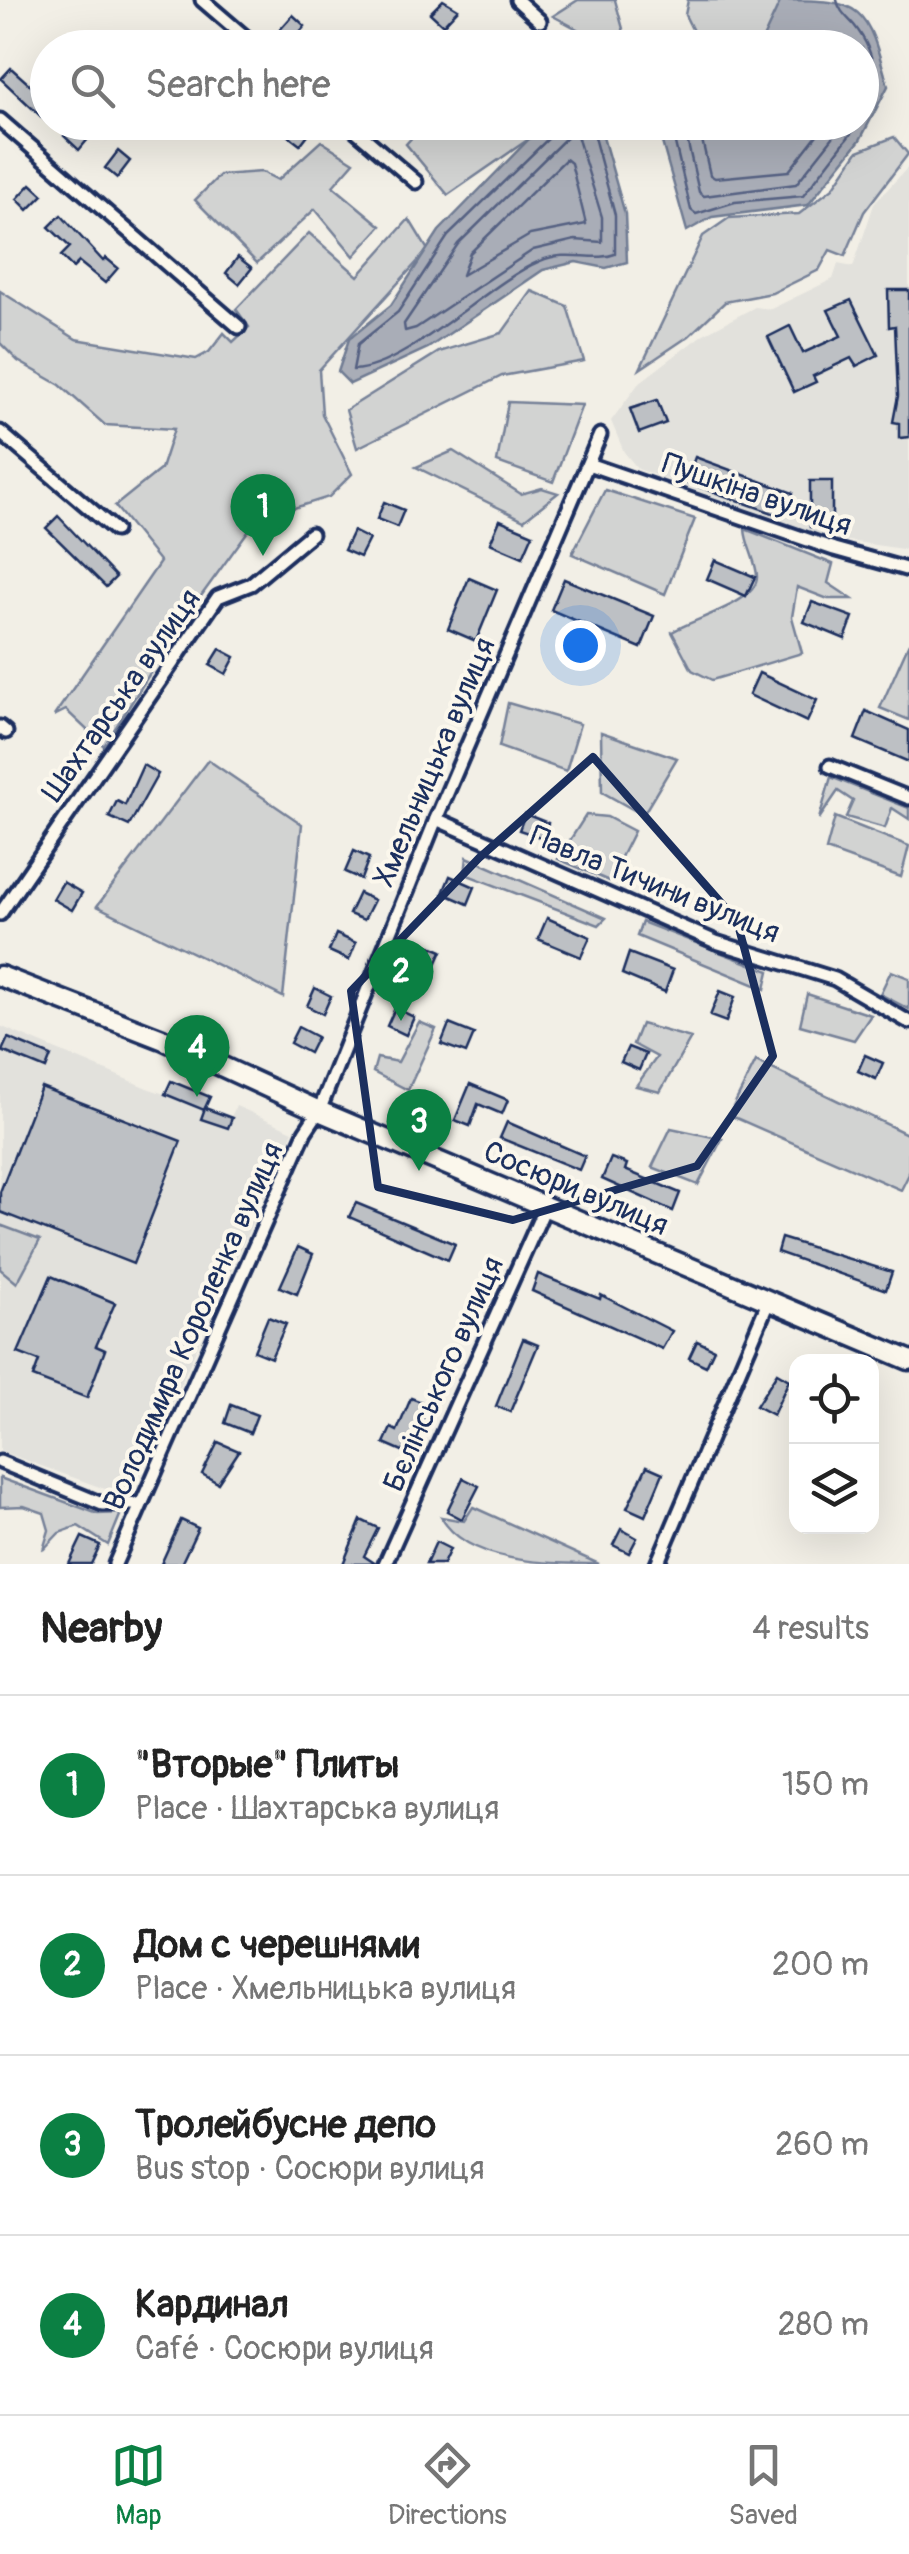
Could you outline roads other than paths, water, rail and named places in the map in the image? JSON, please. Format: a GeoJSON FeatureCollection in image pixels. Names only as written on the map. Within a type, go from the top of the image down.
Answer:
{"type":"FeatureCollection","features":[{"type":"Feature","properties":{"kind":"main road","name":"Сосюри вулиця"},"geometry":{"type":"LineString","coordinates":[[0,976],[162,1039],[320,1111],[909,1360]]}},
{"type":"Feature","properties":{"kind":"street"},"geometry":{"type":"LineString","coordinates":[[202,0],[237,30]]}},
{"type":"Feature","properties":{"kind":"street"},"geometry":{"type":"LineString","coordinates":[[517,0],[540,21]]}},
{"type":"Feature","properties":{"kind":"street"},"geometry":{"type":"LineString","coordinates":[[0,120],[238,328]]}},
{"type":"Feature","properties":{"kind":"street"},"geometry":{"type":"LineString","coordinates":[[367,140],[416,182]]}},
{"type":"Feature","properties":{"kind":"street"},"geometry":{"type":"LineString","coordinates":[[0,432],[115,530]]}},
{"type":"Feature","properties":{"kind":"street","name":"Хмельницька вулиця"},"geometry":{"type":"LineString","coordinates":[[320,1111],[436,819],[600,435]]}},
{"type":"Feature","properties":{"kind":"street","name":"Пушкіна вулиця"},"geometry":{"type":"LineString","coordinates":[[588,464],[834,549],[909,570]]}},
{"type":"Feature","properties":{"kind":"street","name":"Шахтарська вулиця"},"geometry":{"type":"LineString","coordinates":[[0,914],[218,597],[251,584],[310,534]]}},
{"type":"Feature","properties":{"kind":"street"},"geometry":{"type":"LineString","coordinates":[[830,766],[909,798]]}},
{"type":"Feature","properties":{"kind":"street","name":"Павла Тичини вулиця"},"geometry":{"type":"LineString","coordinates":[[436,819],[716,942],[834,980],[909,1022]]}},
{"type":"Feature","properties":{"kind":"street","name":"Володимира Короленка вулиця"},"geometry":{"type":"LineString","coordinates":[[116,1564],[306,1132],[320,1111]]}},
{"type":"Feature","properties":{"kind":"street","name":"Бєлінського вулиця"},"geometry":{"type":"LineString","coordinates":[[385,1564],[546,1205]]}},
{"type":"Feature","properties":{"kind":"street"},"geometry":{"type":"LineString","coordinates":[[657,1564],[769,1300]]}},
{"type":"Feature","properties":{"kind":"street"},"geometry":{"type":"LineString","coordinates":[[0,1462],[102,1504],[141,1504]]}},
{"type":"Feature","properties":{"kind":"water"},"geometry":{"type":"Polygon","coordinates":[[[781,0],[809,0],[846,6],[870,30],[767,30],[781,0]]]}},
{"type":"Feature","properties":{"kind":"water"},"geometry":{"type":"Polygon","coordinates":[[[879,55],[888,86],[879,103],[879,55]]]}},
{"type":"Feature","properties":{"kind":"water"},"geometry":{"type":"Polygon","coordinates":[[[528,140],[604,140],[625,214],[627,262],[606,268],[576,262],[543,270],[428,348],[350,384],[338,372],[349,339],[391,305],[439,231],[528,140]]]}},
{"type":"Feature","properties":{"kind":"water"},"geometry":{"type":"Polygon","coordinates":[[[661,140],[860,140],[808,205],[712,217],[687,231],[661,140]]]}},
{"type":"Feature","properties":{"kind":"place","name":"\"Вторые\" Плиты"},"geometry":{"type":"Point","coordinates":[263,556]}},
{"type":"Feature","properties":{"kind":"place","name":"Дом с черешнями"},"geometry":{"type":"Point","coordinates":[401,1021]}},
{"type":"Feature","properties":{"kind":"place","name":"Кардинал"},"geometry":{"type":"Point","coordinates":[197,1097]}},
{"type":"Feature","properties":{"kind":"place","name":"Тролейбусне депо"},"geometry":{"type":"Point","coordinates":[419,1171]}}]}
